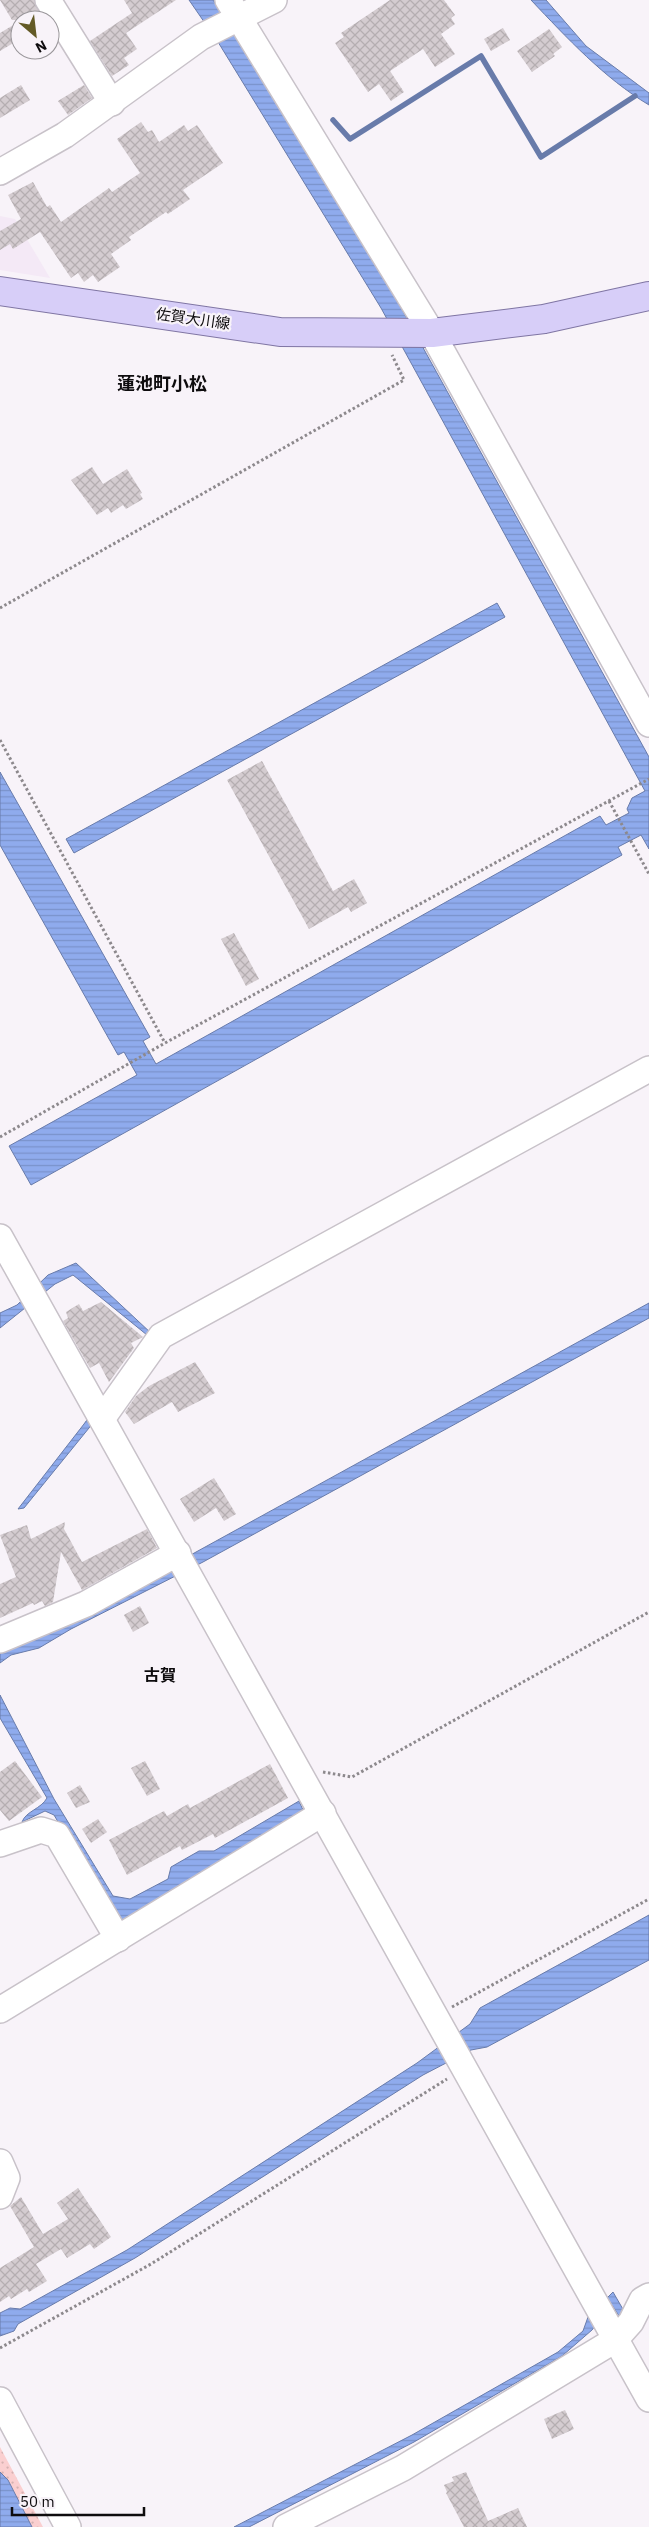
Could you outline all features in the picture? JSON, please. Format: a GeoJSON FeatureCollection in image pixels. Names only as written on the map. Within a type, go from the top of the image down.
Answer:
{"type":"FeatureCollection","features":[{"type":"Feature","properties":{"kind":"main road","name":"佐賀大川線"},"geometry":{"type":"LineString","coordinates":[[0,291],[280,332],[432,332]]}},
{"type":"Feature","properties":{"kind":"main road"},"geometry":{"type":"LineString","coordinates":[[432,332],[544,319],[649,296]]}},
{"type":"Feature","properties":{"kind":"street"},"geometry":{"type":"LineString","coordinates":[[48,0],[112,103]]}},
{"type":"Feature","properties":{"kind":"street"},"geometry":{"type":"LineString","coordinates":[[0,172],[65,135],[112,103],[201,37],[234,8],[274,0]]}},
{"type":"Feature","properties":{"kind":"street"},"geometry":{"type":"LineString","coordinates":[[234,8],[432,332],[649,724]]}},
{"type":"Feature","properties":{"kind":"street"},"geometry":{"type":"LineString","coordinates":[[99,1413],[161,1336],[649,1069]]}},
{"type":"Feature","properties":{"kind":"street"},"geometry":{"type":"LineString","coordinates":[[0,1237],[324,1813],[649,2399]]}},
{"type":"Feature","properties":{"kind":"street"},"geometry":{"type":"LineString","coordinates":[[0,1640],[183,1563]]}},
{"type":"Feature","properties":{"kind":"street"},"geometry":{"type":"LineString","coordinates":[[0,2010],[324,1813]]}},
{"type":"Feature","properties":{"kind":"street"},"geometry":{"type":"LineString","coordinates":[[0,1844],[41,1830],[57,1835],[118,1938]]}},
{"type":"Feature","properties":{"kind":"street"},"geometry":{"type":"LineString","coordinates":[[0,2162],[7,2178],[0,2196]]}},
{"type":"Feature","properties":{"kind":"street"},"geometry":{"type":"LineString","coordinates":[[286,2527],[403,2468],[605,2322],[631,2322],[642,2300],[649,2296]]}},
{"type":"Feature","properties":{"kind":"street"},"geometry":{"type":"LineString","coordinates":[[0,2400],[68,2527]]}},
{"type":"Feature","properties":{"kind":"path"},"geometry":{"type":"LineString","coordinates":[[0,608],[404,380],[392,354],[387,332]]}},
{"type":"Feature","properties":{"kind":"path"},"geometry":{"type":"LineString","coordinates":[[0,740],[165,1043]]}},
{"type":"Feature","properties":{"kind":"path"},"geometry":{"type":"LineString","coordinates":[[0,1137],[165,1043],[649,779]]}},
{"type":"Feature","properties":{"kind":"path"},"geometry":{"type":"LineString","coordinates":[[609,801],[649,874]]}},
{"type":"Feature","properties":{"kind":"path"},"geometry":{"type":"LineString","coordinates":[[303,1777],[319,1771],[352,1777],[649,1612]]}},
{"type":"Feature","properties":{"kind":"path"},"geometry":{"type":"LineString","coordinates":[[0,2348],[151,2264],[649,1899]]}},
{"type":"Feature","properties":{"kind":"shaded area"},"geometry":{"type":"Polygon","coordinates":[[[0,216],[15,219],[50,278],[0,270],[0,216]]]}},
{"type":"Feature","properties":{"kind":"shaded area"},"geometry":{"type":"Polygon","coordinates":[[[0,2447],[43,2527],[32,2527],[8,2480],[0,2472],[0,2447]]]}},
{"type":"Feature","properties":{"kind":"water"},"geometry":{"type":"Polygon","coordinates":[[[189,0],[213,0],[235,32],[400,306],[649,757],[649,849],[641,835],[618,847],[622,855],[31,1185],[9,1146],[137,1075],[124,1052],[118,1055],[0,845],[0,772],[150,1037],[143,1041],[156,1064],[600,816],[606,825],[629,813],[627,809],[632,798],[645,791],[381,308],[218,42],[189,0]]]}},
{"type":"Feature","properties":{"kind":"water"},"geometry":{"type":"Polygon","coordinates":[[[531,0],[546,0],[586,46],[649,93],[649,105],[601,70],[531,0]]]}},
{"type":"Feature","properties":{"kind":"water"},"geometry":{"type":"Polygon","coordinates":[[[497,603],[505,617],[74,853],[66,839],[497,603]]]}},
{"type":"Feature","properties":{"kind":"water"},"geometry":{"type":"Polygon","coordinates":[[[76,1263],[152,1334],[89,1428],[24,1508],[18,1509],[84,1424],[147,1335],[73,1275],[55,1284],[0,1328],[0,1313],[17,1305],[48,1275],[76,1263]]]}},
{"type":"Feature","properties":{"kind":"water"},"geometry":{"type":"Polygon","coordinates":[[[649,1303],[649,1318],[203,1562],[71,1629],[39,1648],[11,1655],[0,1663],[0,1649],[76,1618],[649,1303]]]}},
{"type":"Feature","properties":{"kind":"water"},"geometry":{"type":"Polygon","coordinates":[[[0,1695],[54,1799],[113,1896],[130,1899],[168,1879],[171,1867],[199,1851],[214,1851],[299,1801],[303,1810],[120,1926],[54,1815],[45,1811],[22,1822],[27,1815],[47,1798],[0,1718],[0,1695]]]}},
{"type":"Feature","properties":{"kind":"water"},"geometry":{"type":"Polygon","coordinates":[[[649,1915],[649,1960],[487,2047],[471,2050],[423,2075],[135,2258],[18,2324],[14,2331],[0,2336],[0,2313],[10,2308],[20,2309],[127,2250],[417,2063],[470,2024],[480,2008],[649,1915]]]}},
{"type":"Feature","properties":{"kind":"water"},"geometry":{"type":"Polygon","coordinates":[[[613,2292],[624,2311],[619,2316],[612,2305],[592,2330],[562,2356],[414,2442],[249,2527],[234,2527],[412,2435],[558,2352],[583,2331],[588,2317],[613,2292]]]}},
{"type":"Feature","properties":{"kind":"water"},"geometry":{"type":"Polygon","coordinates":[[[0,2472],[8,2480],[32,2527],[0,2527],[0,2472]]]}},
{"type":"Feature","properties":{"kind":"building"},"geometry":{"type":"Polygon","coordinates":[[[0,0],[34,0],[39,10],[10,10],[10,17],[0,0]]]}},
{"type":"Feature","properties":{"kind":"building"},"geometry":{"type":"Polygon","coordinates":[[[124,0],[176,0],[126,33],[137,49],[124,58],[129,65],[112,76],[90,41],[132,13],[124,0]]]}},
{"type":"Feature","properties":{"kind":"building"},"geometry":{"type":"Polygon","coordinates":[[[390,0],[444,0],[455,15],[451,18],[455,24],[441,34],[455,54],[435,67],[423,49],[390,71],[404,92],[391,101],[379,84],[368,92],[335,43],[344,37],[341,33],[390,0]]]}},
{"type":"Feature","properties":{"kind":"building"},"geometry":{"type":"Polygon","coordinates":[[[10,27],[10,45],[0,51],[0,33],[10,27]]]}},
{"type":"Feature","properties":{"kind":"building"},"geometry":{"type":"Polygon","coordinates":[[[503,28],[510,40],[491,51],[484,39],[503,28]]]}},
{"type":"Feature","properties":{"kind":"building"},"geometry":{"type":"Polygon","coordinates":[[[549,29],[562,47],[553,54],[555,56],[532,72],[517,51],[549,29]]]}},
{"type":"Feature","properties":{"kind":"building"},"geometry":{"type":"Polygon","coordinates":[[[21,85],[30,100],[0,118],[0,98],[21,85]]]}},
{"type":"Feature","properties":{"kind":"building"},"geometry":{"type":"Polygon","coordinates":[[[84,85],[92,98],[68,115],[58,101],[84,85]]]}},
{"type":"Feature","properties":{"kind":"building"},"geometry":{"type":"Polygon","coordinates":[[[141,122],[148,132],[152,130],[159,142],[184,125],[188,131],[197,125],[223,163],[183,190],[190,199],[168,214],[166,212],[129,237],[131,240],[111,254],[120,267],[98,282],[93,275],[84,282],[78,273],[71,278],[40,232],[13,249],[10,244],[0,250],[0,231],[21,219],[8,195],[33,182],[47,207],[50,205],[61,222],[109,188],[112,192],[140,173],[117,139],[141,122]]]}},
{"type":"Feature","properties":{"kind":"building"},"geometry":{"type":"Polygon","coordinates":[[[92,467],[103,484],[127,469],[142,493],[140,494],[143,499],[126,509],[123,505],[111,513],[108,508],[97,515],[71,480],[92,467]]]}},
{"type":"Feature","properties":{"kind":"building"},"geometry":{"type":"Polygon","coordinates":[[[262,761],[333,891],[354,879],[367,903],[351,912],[348,907],[309,929],[227,780],[262,761]]]}},
{"type":"Feature","properties":{"kind":"building"},"geometry":{"type":"Polygon","coordinates":[[[234,933],[259,979],[246,986],[221,939],[234,933]]]}},
{"type":"Feature","properties":{"kind":"building"},"geometry":{"type":"Polygon","coordinates":[[[101,1302],[143,1337],[131,1343],[134,1348],[109,1382],[99,1363],[90,1368],[63,1321],[68,1318],[66,1312],[79,1304],[83,1311],[101,1302]]]}},
{"type":"Feature","properties":{"kind":"building"},"geometry":{"type":"Polygon","coordinates":[[[195,1362],[215,1393],[178,1412],[172,1402],[134,1424],[125,1412],[136,1396],[149,1386],[195,1362]]]}},
{"type":"Feature","properties":{"kind":"building"},"geometry":{"type":"Polygon","coordinates":[[[214,1478],[236,1514],[224,1521],[216,1508],[194,1522],[180,1499],[214,1478]]]}},
{"type":"Feature","properties":{"kind":"building"},"geometry":{"type":"Polygon","coordinates":[[[65,1522],[64,1529],[82,1562],[147,1529],[157,1548],[82,1590],[61,1552],[53,1602],[45,1606],[42,1601],[34,1605],[33,1603],[0,1618],[0,1584],[16,1577],[0,1535],[27,1525],[31,1539],[65,1522]]]}},
{"type":"Feature","properties":{"kind":"building"},"geometry":{"type":"Polygon","coordinates":[[[140,1606],[149,1623],[133,1632],[124,1615],[140,1606]]]}},
{"type":"Feature","properties":{"kind":"building"},"geometry":{"type":"Polygon","coordinates":[[[15,1761],[42,1797],[9,1821],[0,1810],[0,1772],[15,1761]]]}},
{"type":"Feature","properties":{"kind":"building"},"geometry":{"type":"Polygon","coordinates":[[[145,1761],[160,1789],[147,1796],[131,1768],[145,1761]]]}},
{"type":"Feature","properties":{"kind":"building"},"geometry":{"type":"Polygon","coordinates":[[[270,1764],[288,1798],[215,1838],[213,1834],[182,1850],[180,1846],[127,1875],[109,1840],[164,1811],[167,1816],[188,1804],[190,1808],[270,1764]]]}},
{"type":"Feature","properties":{"kind":"building"},"geometry":{"type":"Polygon","coordinates":[[[80,1785],[90,1802],[76,1808],[67,1793],[80,1785]]]}},
{"type":"Feature","properties":{"kind":"building"},"geometry":{"type":"Polygon","coordinates":[[[98,1819],[107,1832],[91,1843],[82,1829],[98,1819]]]}},
{"type":"Feature","properties":{"kind":"building"},"geometry":{"type":"Polygon","coordinates":[[[78,2188],[111,2237],[94,2249],[90,2244],[67,2258],[61,2249],[36,2264],[47,2281],[29,2292],[27,2289],[11,2299],[9,2296],[0,2302],[0,2268],[34,2247],[10,2206],[21,2197],[43,2234],[68,2219],[57,2203],[78,2188]]]}},
{"type":"Feature","properties":{"kind":"building"},"geometry":{"type":"Polygon","coordinates":[[[565,2410],[574,2429],[552,2439],[544,2419],[565,2410]]]}},
{"type":"Feature","properties":{"kind":"building"},"geometry":{"type":"Polygon","coordinates":[[[466,2472],[488,2521],[518,2508],[527,2527],[464,2527],[446,2493],[444,2485],[454,2481],[452,2477],[466,2472]]]}},
{"type":"Feature","properties":{"kind":"waterway"},"geometry":{"type":"LineString","coordinates":[[333,120],[350,139],[481,56],[541,157],[635,96]]}},
{"type":"Feature","properties":{"kind":"district","name":"蓮池町小松"},"geometry":{"type":"Point","coordinates":[162,384]}},
{"type":"Feature","properties":{"kind":"district","name":"古賀"},"geometry":{"type":"Point","coordinates":[160,1675]}}]}
